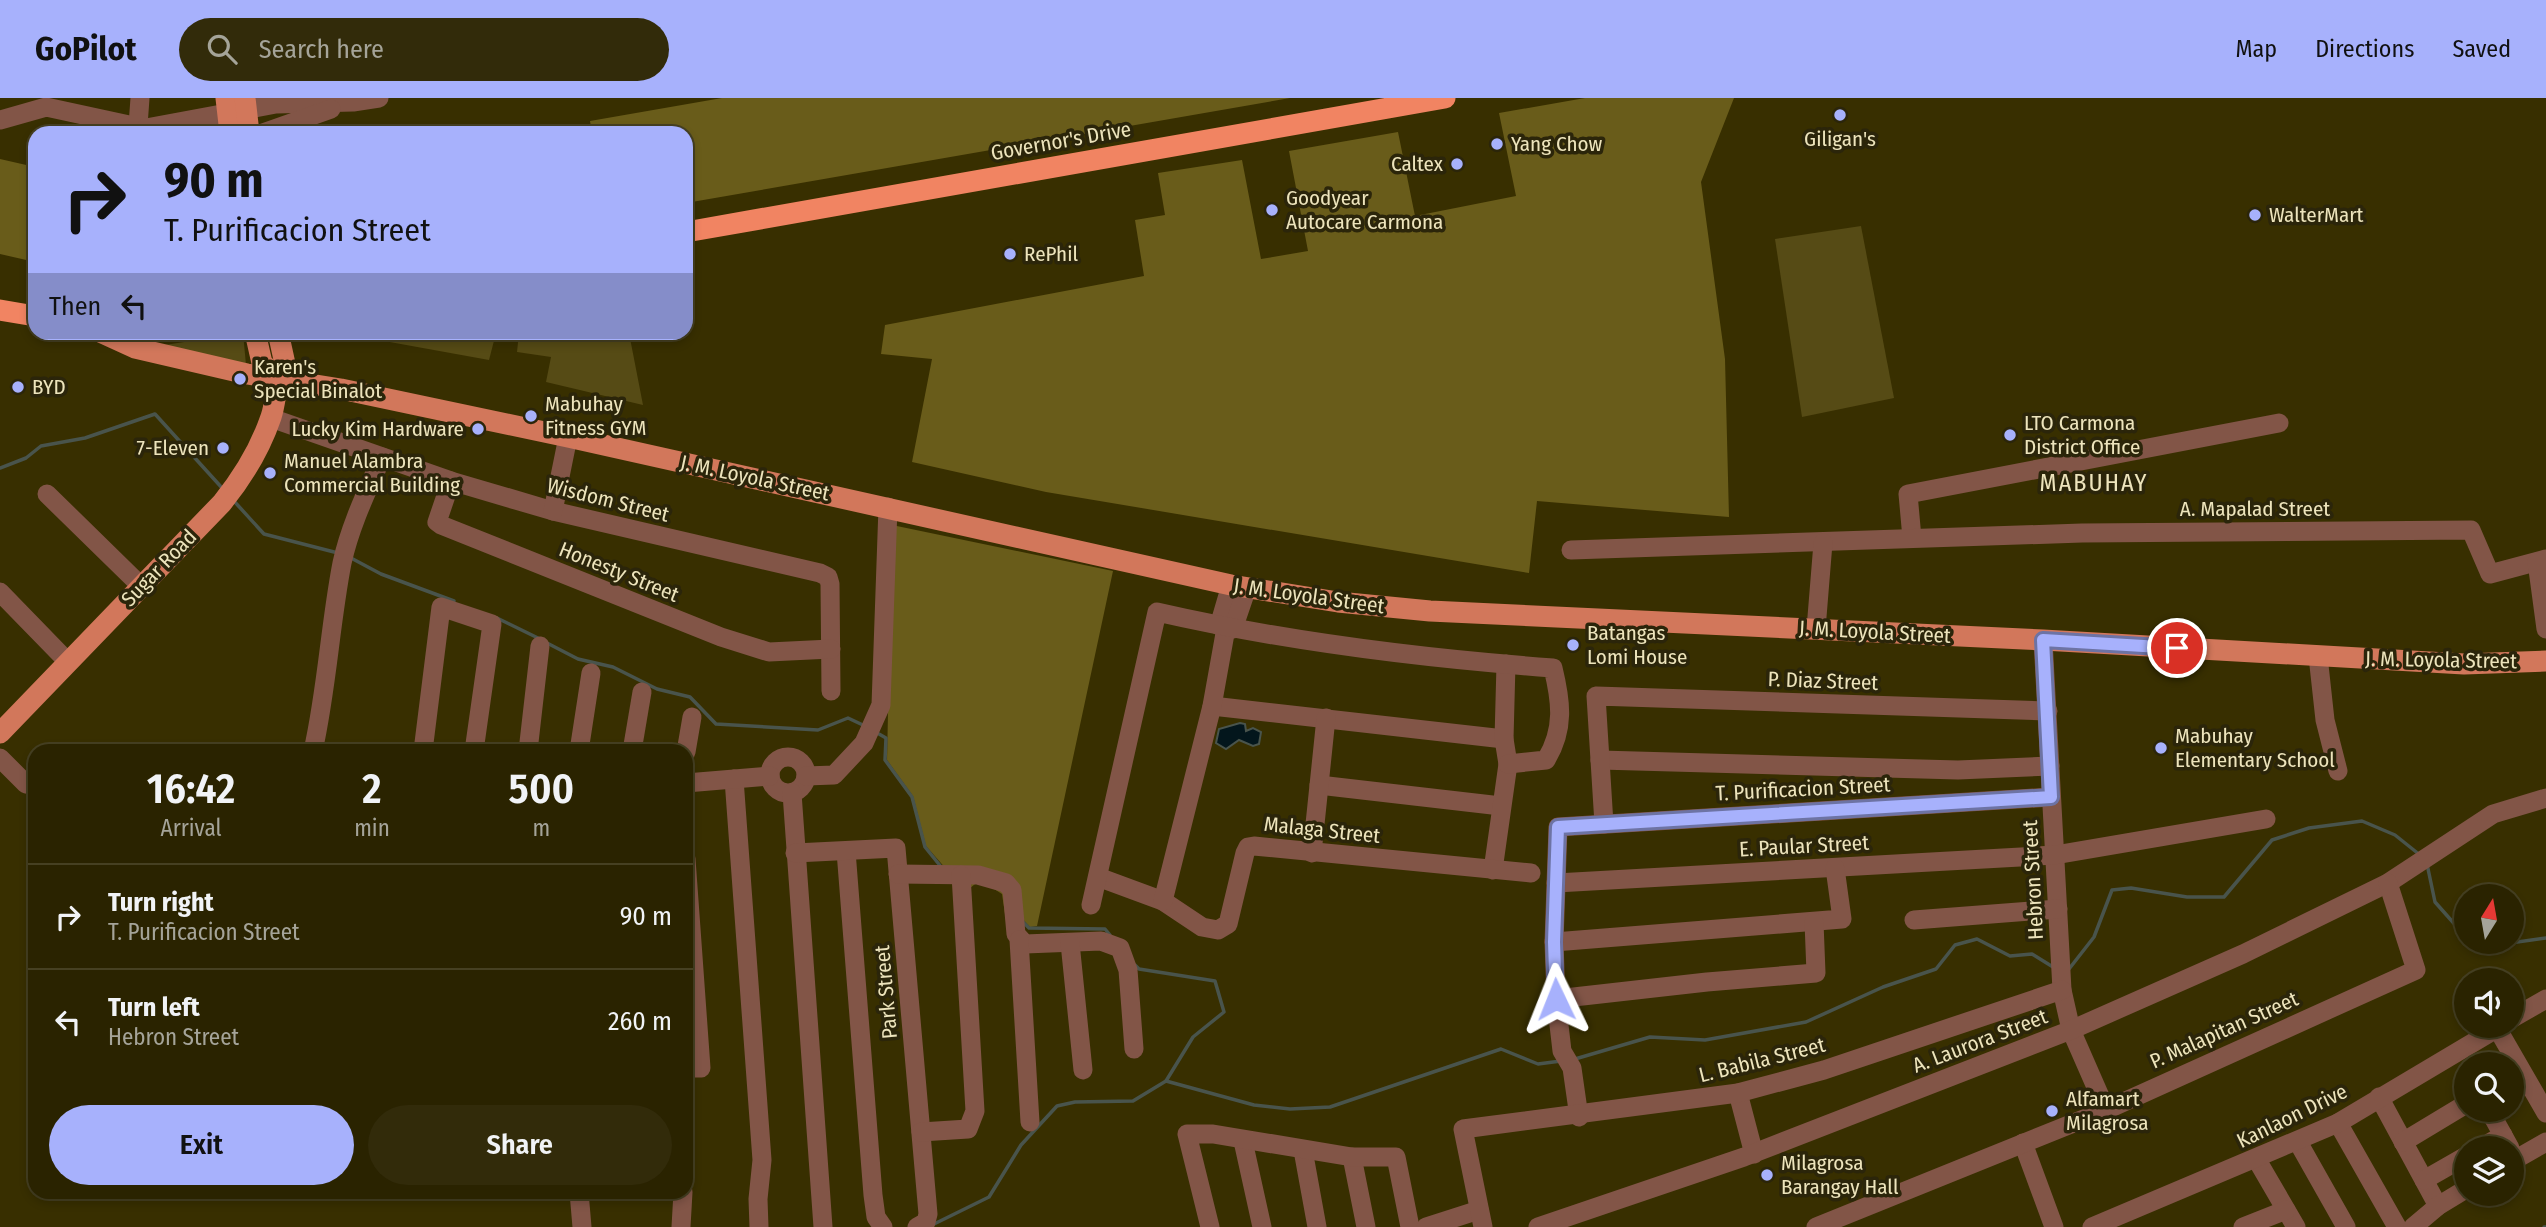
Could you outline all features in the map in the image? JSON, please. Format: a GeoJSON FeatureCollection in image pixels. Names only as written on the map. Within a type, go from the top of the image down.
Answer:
{"type":"FeatureCollection","features":[{"type":"Feature","properties":{"kind":"highway","name":"Governor's Drive"},"geometry":{"type":"LineString","coordinates":[[693,231],[1445,98]]}},
{"type":"Feature","properties":{"kind":"highway"},"geometry":{"type":"LineString","coordinates":[[0,310],[28,315]]}},
{"type":"Feature","properties":{"kind":"main road"},"geometry":{"type":"LineString","coordinates":[[235,111],[245,126]]}},
{"type":"Feature","properties":{"kind":"main road","name":"J. M. Loyola Street"},"geometry":{"type":"LineString","coordinates":[[118,340],[135,348],[277,378],[341,388],[888,507],[1236,596],[1430,611],[2043,640],[2464,664],[2546,661]]}},
{"type":"Feature","properties":{"kind":"main road"},"geometry":{"type":"LineString","coordinates":[[257,340],[262,363],[277,378]]}},
{"type":"Feature","properties":{"kind":"main road","name":"Sugar Road"},"geometry":{"type":"LineString","coordinates":[[0,733],[222,503],[240,481],[271,418],[277,378],[285,364],[280,340]]}},
{"type":"Feature","properties":{"kind":"street"},"geometry":{"type":"LineString","coordinates":[[140,98],[147,126]]}},
{"type":"Feature","properties":{"kind":"street"},"geometry":{"type":"LineString","coordinates":[[162,126],[276,104],[353,102],[379,98]]}},
{"type":"Feature","properties":{"kind":"street"},"geometry":{"type":"LineString","coordinates":[[279,126],[332,103]]}},
{"type":"Feature","properties":{"kind":"street"},"geometry":{"type":"LineString","coordinates":[[0,120],[46,107],[134,126]]}},
{"type":"Feature","properties":{"kind":"street","name":"Wisdom Street"},"geometry":{"type":"LineString","coordinates":[[271,418],[451,481],[554,510],[820,573],[828,577],[830,584],[831,691]]}},
{"type":"Feature","properties":{"kind":"street"},"geometry":{"type":"LineString","coordinates":[[1912,538],[1908,494],[2279,423]]}},
{"type":"Feature","properties":{"kind":"street"},"geometry":{"type":"LineString","coordinates":[[554,510],[568,437]]}},
{"type":"Feature","properties":{"kind":"street"},"geometry":{"type":"LineString","coordinates":[[314,744],[323,704],[344,555],[356,516],[382,457]]}},
{"type":"Feature","properties":{"kind":"street","name":"Honesty Street"},"geometry":{"type":"LineString","coordinates":[[451,481],[438,515],[437,522],[441,525],[721,637],[769,652],[831,649]]}},
{"type":"Feature","properties":{"kind":"street"},"geometry":{"type":"LineString","coordinates":[[47,494],[141,586]]}},
{"type":"Feature","properties":{"kind":"street"},"geometry":{"type":"LineString","coordinates":[[806,776],[834,775],[864,743],[881,705],[888,507]]}},
{"type":"Feature","properties":{"kind":"street","name":"A. Mapalad Street"},"geometry":{"type":"LineString","coordinates":[[1571,550],[2082,533],[2471,530],[2490,574],[2541,561]]}},
{"type":"Feature","properties":{"kind":"street"},"geometry":{"type":"LineString","coordinates":[[1816,629],[1824,543]]}},
{"type":"Feature","properties":{"kind":"street"},"geometry":{"type":"LineString","coordinates":[[2541,561],[2546,629]]}},
{"type":"Feature","properties":{"kind":"street"},"geometry":{"type":"LineString","coordinates":[[0,592],[68,662]]}},
{"type":"Feature","properties":{"kind":"street"},"geometry":{"type":"LineString","coordinates":[[1163,901],[1212,706],[1226,628],[1236,596]]}},
{"type":"Feature","properties":{"kind":"street"},"geometry":{"type":"LineString","coordinates":[[424,744],[441,607],[492,624],[475,744]]}},
{"type":"Feature","properties":{"kind":"street"},"geometry":{"type":"LineString","coordinates":[[1091,905],[1157,612],[1226,628],[1335,647],[1553,668],[1562,705],[1557,742],[1546,760],[1508,764]]}},
{"type":"Feature","properties":{"kind":"street","name":"Hebron Street"},"geometry":{"type":"LineString","coordinates":[[2043,640],[2061,976],[2071,1030],[2106,1110]]}},
{"type":"Feature","properties":{"kind":"street"},"geometry":{"type":"LineString","coordinates":[[529,744],[540,646]]}},
{"type":"Feature","properties":{"kind":"street"},"geometry":{"type":"LineString","coordinates":[[2318,656],[2325,720],[2338,771]]}},
{"type":"Feature","properties":{"kind":"street"},"geometry":{"type":"LineString","coordinates":[[1493,870],[1508,764],[1503,739],[1506,664]]}},
{"type":"Feature","properties":{"kind":"street"},"geometry":{"type":"LineString","coordinates":[[580,744],[591,673]]}},
{"type":"Feature","properties":{"kind":"street"},"geometry":{"type":"LineString","coordinates":[[633,744],[642,692]]}},
{"type":"Feature","properties":{"kind":"street","name":"P. Diaz Street"},"geometry":{"type":"LineString","coordinates":[[1600,760],[1596,696],[2048,711]]}},
{"type":"Feature","properties":{"kind":"street"},"geometry":{"type":"LineString","coordinates":[[1212,706],[1503,739]]}},
{"type":"Feature","properties":{"kind":"street"},"geometry":{"type":"LineString","coordinates":[[687,744],[692,717]]}},
{"type":"Feature","properties":{"kind":"street"},"geometry":{"type":"LineString","coordinates":[[1312,853],[1326,718]]}},
{"type":"Feature","properties":{"kind":"street"},"geometry":{"type":"LineString","coordinates":[[788,757],[799,761],[806,776],[802,787],[792,793],[775,788],[770,776],[777,761],[788,757]]}},
{"type":"Feature","properties":{"kind":"street"},"geometry":{"type":"LineString","coordinates":[[0,758],[28,784]]}},
{"type":"Feature","properties":{"kind":"street"},"geometry":{"type":"LineString","coordinates":[[1604,824],[1600,760],[1958,770],[2050,766]]}},
{"type":"Feature","properties":{"kind":"street"},"geometry":{"type":"LineString","coordinates":[[693,782],[770,776]]}},
{"type":"Feature","properties":{"kind":"street"},"geometry":{"type":"LineString","coordinates":[[734,779],[762,1160],[758,1199],[760,1227]]}},
{"type":"Feature","properties":{"kind":"street"},"geometry":{"type":"LineString","coordinates":[[1319,785],[1501,806]]}},
{"type":"Feature","properties":{"kind":"street"},"geometry":{"type":"LineString","coordinates":[[792,793],[823,1227]]}},
{"type":"Feature","properties":{"kind":"street","name":"T. Purificacion Street"},"geometry":{"type":"LineString","coordinates":[[1556,883],[1558,827],[2051,797]]}},
{"type":"Feature","properties":{"kind":"street","name":"A. Laurora Street"},"geometry":{"type":"LineString","coordinates":[[1538,1227],[1754,1154],[2071,1030],[2243,954],[2388,883],[2424,862],[2493,814],[2546,798]]}},
{"type":"Feature","properties":{"kind":"street","name":"E. Paular Street"},"geometry":{"type":"LineString","coordinates":[[1556,883],[2055,855],[2266,819]]}},
{"type":"Feature","properties":{"kind":"street","name":"Malaga Street"},"geometry":{"type":"LineString","coordinates":[[1098,877],[1163,901],[1202,927],[1218,930],[1227,924],[1248,847],[1531,873]]}},
{"type":"Feature","properties":{"kind":"street","name":"Park Street"},"geometry":{"type":"LineString","coordinates":[[796,853],[896,848],[928,1214],[926,1222],[916,1227]]}},
{"type":"Feature","properties":{"kind":"street"},"geometry":{"type":"LineString","coordinates":[[846,851],[873,1195],[876,1217],[883,1227]]}},
{"type":"Feature","properties":{"kind":"street"},"geometry":{"type":"LineString","coordinates":[[1554,942],[1842,919],[1835,868]]}},
{"type":"Feature","properties":{"kind":"street"},"geometry":{"type":"LineString","coordinates":[[898,874],[992,878],[1012,890],[1019,940],[1030,1122]]}},
{"type":"Feature","properties":{"kind":"street"},"geometry":{"type":"LineString","coordinates":[[921,1132],[958,1132],[968,1129],[973,1121],[961,875]]}},
{"type":"Feature","properties":{"kind":"street"},"geometry":{"type":"LineString","coordinates":[[1556,883],[1556,999],[1579,1116]]}},
{"type":"Feature","properties":{"kind":"street","name":"P. Malapitan Street"},"geometry":{"type":"LineString","coordinates":[[1816,1227],[2106,1110],[2416,969],[2388,883]]}},
{"type":"Feature","properties":{"kind":"street"},"geometry":{"type":"LineString","coordinates":[[1914,919],[2058,909]]}},
{"type":"Feature","properties":{"kind":"street"},"geometry":{"type":"LineString","coordinates":[[1556,999],[1816,973],[1814,922]]}},
{"type":"Feature","properties":{"kind":"street"},"geometry":{"type":"LineString","coordinates":[[1019,940],[1032,945],[1111,943],[1126,957],[1134,1049]]}},
{"type":"Feature","properties":{"kind":"street"},"geometry":{"type":"LineString","coordinates":[[1070,943],[1083,1070]]}},
{"type":"Feature","properties":{"kind":"street","name":"L. Babila Street"},"geometry":{"type":"LineString","coordinates":[[1481,1219],[1463,1129],[1579,1116],[1738,1093],[1824,1070],[2061,976]]}},
{"type":"Feature","properties":{"kind":"street","name":"Kanlaon Drive"},"geometry":{"type":"LineString","coordinates":[[2524,1015],[2543,1006]]}},
{"type":"Feature","properties":{"kind":"street","name":"Kanlaon Drive"},"geometry":{"type":"LineString","coordinates":[[2471,1052],[2487,1038]]}},
{"type":"Feature","properties":{"kind":"street"},"geometry":{"type":"LineString","coordinates":[[2510,1038],[2546,1113]]}},
{"type":"Feature","properties":{"kind":"street","name":"Kanlaon Drive"},"geometry":{"type":"LineString","coordinates":[[2092,1227],[2298,1142],[2338,1123],[2379,1097],[2454,1064]]}},
{"type":"Feature","properties":{"kind":"street"},"geometry":{"type":"LineString","coordinates":[[1738,1093],[1754,1154]]}},
{"type":"Feature","properties":{"kind":"street"},"geometry":{"type":"LineString","coordinates":[[2379,1097],[2438,1206]]}},
{"type":"Feature","properties":{"kind":"street"},"geometry":{"type":"LineString","coordinates":[[2403,1142],[2454,1111]]}},
{"type":"Feature","properties":{"kind":"street"},"geometry":{"type":"LineString","coordinates":[[2338,1123],[2397,1227]]}},
{"type":"Feature","properties":{"kind":"street"},"geometry":{"type":"LineString","coordinates":[[1210,1227],[1187,1134],[1213,1134],[1352,1157],[1396,1157],[1410,1227]]}},
{"type":"Feature","properties":{"kind":"street"},"geometry":{"type":"LineString","coordinates":[[1244,1141],[1262,1227]]}},
{"type":"Feature","properties":{"kind":"street"},"geometry":{"type":"LineString","coordinates":[[2298,1142],[2346,1227]]}},
{"type":"Feature","properties":{"kind":"street"},"geometry":{"type":"LineString","coordinates":[[2524,1148],[2546,1142]]}},
{"type":"Feature","properties":{"kind":"street"},"geometry":{"type":"LineString","coordinates":[[2023,1143],[2054,1227]]}},
{"type":"Feature","properties":{"kind":"street"},"geometry":{"type":"LineString","coordinates":[[1303,1150],[1317,1227]]}},
{"type":"Feature","properties":{"kind":"street"},"geometry":{"type":"LineString","coordinates":[[1352,1157],[1366,1227]]}},
{"type":"Feature","properties":{"kind":"street"},"geometry":{"type":"LineString","coordinates":[[2243,1227],[2291,1219],[2257,1160]]}},
{"type":"Feature","properties":{"kind":"street"},"geometry":{"type":"LineString","coordinates":[[2424,1180],[2454,1163]]}},
{"type":"Feature","properties":{"kind":"street"},"geometry":{"type":"LineString","coordinates":[[2413,1227],[2454,1196]]}},
{"type":"Feature","properties":{"kind":"street"},"geometry":{"type":"LineString","coordinates":[[580,1199],[582,1227]]}},
{"type":"Feature","properties":{"kind":"street"},"geometry":{"type":"LineString","coordinates":[[681,1227],[683,1199]]}},
{"type":"Feature","properties":{"kind":"street"},"geometry":{"type":"LineString","coordinates":[[1426,1227],[1481,1219]]}},
{"type":"Feature","properties":{"kind":"shaded area"},"geometry":{"type":"Polygon","coordinates":[[[722,98],[1290,98],[693,202],[693,126],[591,126],[590,121],[722,98]]]}},
{"type":"Feature","properties":{"kind":"shaded area"},"geometry":{"type":"Polygon","coordinates":[[[1585,98],[1734,98],[1701,182],[1725,359],[1729,517],[1537,501],[1529,573],[1046,492],[912,462],[932,359],[881,354],[885,325],[1144,276],[1135,220],[1165,215],[1158,173],[1242,160],[1261,259],[1308,251],[1289,151],[1398,132],[1415,216],[1516,196],[1499,113],[1585,98]]]}},
{"type":"Feature","properties":{"kind":"shaded area"},"geometry":{"type":"Polygon","coordinates":[[[0,159],[28,165],[28,260],[0,254],[0,159]]]}},
{"type":"Feature","properties":{"kind":"shaded area"},"geometry":{"type":"Polygon","coordinates":[[[1861,226],[1894,398],[1802,417],[1775,239],[1861,226]]]}},
{"type":"Feature","properties":{"kind":"shaded area"},"geometry":{"type":"Polygon","coordinates":[[[197,340],[244,340],[246,365],[158,346],[197,340]]]}},
{"type":"Feature","properties":{"kind":"shaded area"},"geometry":{"type":"Polygon","coordinates":[[[379,340],[494,340],[489,360],[379,340]]]}},
{"type":"Feature","properties":{"kind":"shaded area"},"geometry":{"type":"Polygon","coordinates":[[[518,340],[630,340],[643,405],[546,382],[551,357],[517,352],[518,340]]]}},
{"type":"Feature","properties":{"kind":"shaded area"},"geometry":{"type":"Polygon","coordinates":[[[892,525],[1113,571],[1037,926],[1030,927],[1019,915],[1006,921],[1002,894],[980,880],[959,897],[947,870],[926,846],[913,796],[887,760],[892,525]]]}},
{"type":"Feature","properties":{"kind":"shaded area"},"geometry":{"type":"Polygon","coordinates":[[[1245,724],[1246,731],[1253,728],[1261,732],[1259,744],[1253,746],[1239,740],[1226,749],[1216,743],[1219,729],[1245,724]]]}},
{"type":"Feature","properties":{"kind":"waterway"},"geometry":{"type":"LineString","coordinates":[[0,468],[26,458],[41,446],[85,438],[155,414],[223,489]]}},
{"type":"Feature","properties":{"kind":"waterway"},"geometry":{"type":"LineString","coordinates":[[233,500],[264,534],[338,553]]}},
{"type":"Feature","properties":{"kind":"waterway"},"geometry":{"type":"LineString","coordinates":[[351,558],[381,574],[454,601]]}},
{"type":"Feature","properties":{"kind":"waterway"},"geometry":{"type":"LineString","coordinates":[[497,618],[540,639]]}},
{"type":"Feature","properties":{"kind":"waterway"},"geometry":{"type":"LineString","coordinates":[[547,643],[578,659],[613,667],[657,689],[690,697],[716,724],[818,730],[848,718],[865,726]]}},
{"type":"Feature","properties":{"kind":"waterway"},"geometry":{"type":"LineString","coordinates":[[879,734],[886,738],[885,760],[912,797],[925,847],[942,868]]}},
{"type":"Feature","properties":{"kind":"waterway"},"geometry":{"type":"LineString","coordinates":[[2069,969],[2094,937],[2112,890],[2131,888],[2187,897],[2224,897],[2272,840],[2309,828],[2362,821],[2395,835],[2420,855]]}},
{"type":"Feature","properties":{"kind":"waterway"},"geometry":{"type":"LineString","coordinates":[[2427,864],[2435,902],[2454,923]]}},
{"type":"Feature","properties":{"kind":"waterway"},"geometry":{"type":"LineString","coordinates":[[1022,921],[1029,928],[1105,929],[1110,935]]}},
{"type":"Feature","properties":{"kind":"waterway"},"geometry":{"type":"LineString","coordinates":[[2524,941],[2546,938]]}},
{"type":"Feature","properties":{"kind":"waterway"},"geometry":{"type":"LineString","coordinates":[[1575,1059],[1650,1037],[1705,1040],[1806,1022],[1883,987],[1936,969],[1955,945],[1977,939],[2010,956],[2032,954],[2053,967]]}},
{"type":"Feature","properties":{"kind":"waterway"},"geometry":{"type":"LineString","coordinates":[[932,1225],[989,1197],[1021,1145],[1057,1106],[1075,1102],[1133,1101],[1166,1081],[1193,1037],[1224,1012],[1215,981],[1139,969],[1135,965]]}},
{"type":"Feature","properties":{"kind":"waterway"},"geometry":{"type":"LineString","coordinates":[[1166,1081],[1254,1105],[1290,1109],[1330,1107],[1501,1049],[1538,1064],[1561,1061]]}},
{"type":"Feature","properties":{"kind":"place","name":"Giligan's"},"geometry":{"type":"Point","coordinates":[1840,115]}},
{"type":"Feature","properties":{"kind":"place","name":"Yang Chow"},"geometry":{"type":"Point","coordinates":[1497,144]}},
{"type":"Feature","properties":{"kind":"place","name":"Caltex"},"geometry":{"type":"Point","coordinates":[1457,164]}},
{"type":"Feature","properties":{"kind":"place","name":"Goodyear Autocare Carmona"},"geometry":{"type":"Point","coordinates":[1272,210]}},
{"type":"Feature","properties":{"kind":"place","name":"WalterMart"},"geometry":{"type":"Point","coordinates":[2255,215]}},
{"type":"Feature","properties":{"kind":"place","name":"RePhil"},"geometry":{"type":"Point","coordinates":[1010,254]}},
{"type":"Feature","properties":{"kind":"place","name":"Karen's Special Binalot"},"geometry":{"type":"Point","coordinates":[240,379]}},
{"type":"Feature","properties":{"kind":"place","name":"BYD"},"geometry":{"type":"Point","coordinates":[18,387]}},
{"type":"Feature","properties":{"kind":"place","name":"Mabuhay Fitness GYM"},"geometry":{"type":"Point","coordinates":[531,416]}},
{"type":"Feature","properties":{"kind":"place","name":"Lucky Kim Hardware"},"geometry":{"type":"Point","coordinates":[478,429]}},
{"type":"Feature","properties":{"kind":"place","name":"LTO Carmona District Office"},"geometry":{"type":"Point","coordinates":[2010,435]}},
{"type":"Feature","properties":{"kind":"place","name":"7-Eleven"},"geometry":{"type":"Point","coordinates":[223,448]}},
{"type":"Feature","properties":{"kind":"place","name":"Manuel Alambra Commercial Building"},"geometry":{"type":"Point","coordinates":[270,473]}},
{"type":"Feature","properties":{"kind":"place","name":"Batangas Lomi House"},"geometry":{"type":"Point","coordinates":[1573,645]}},
{"type":"Feature","properties":{"kind":"place","name":"Mabuhay Elementary School"},"geometry":{"type":"Point","coordinates":[2161,748]}},
{"type":"Feature","properties":{"kind":"place","name":"Alfamart Milagrosa"},"geometry":{"type":"Point","coordinates":[2052,1111]}},
{"type":"Feature","properties":{"kind":"place","name":"Milagrosa Barangay Hall"},"geometry":{"type":"Point","coordinates":[1767,1175]}},
{"type":"Feature","properties":{"kind":"district","name":"MABUHAY"},"geometry":{"type":"Point","coordinates":[2094,483]}},
{"type":"Feature","properties":{"kind":"route"},"geometry":{"type":"LineString","coordinates":[[1556,999],[1554,942],[1558,827],[2051,797],[2043,640],[2177,648]]}}]}
